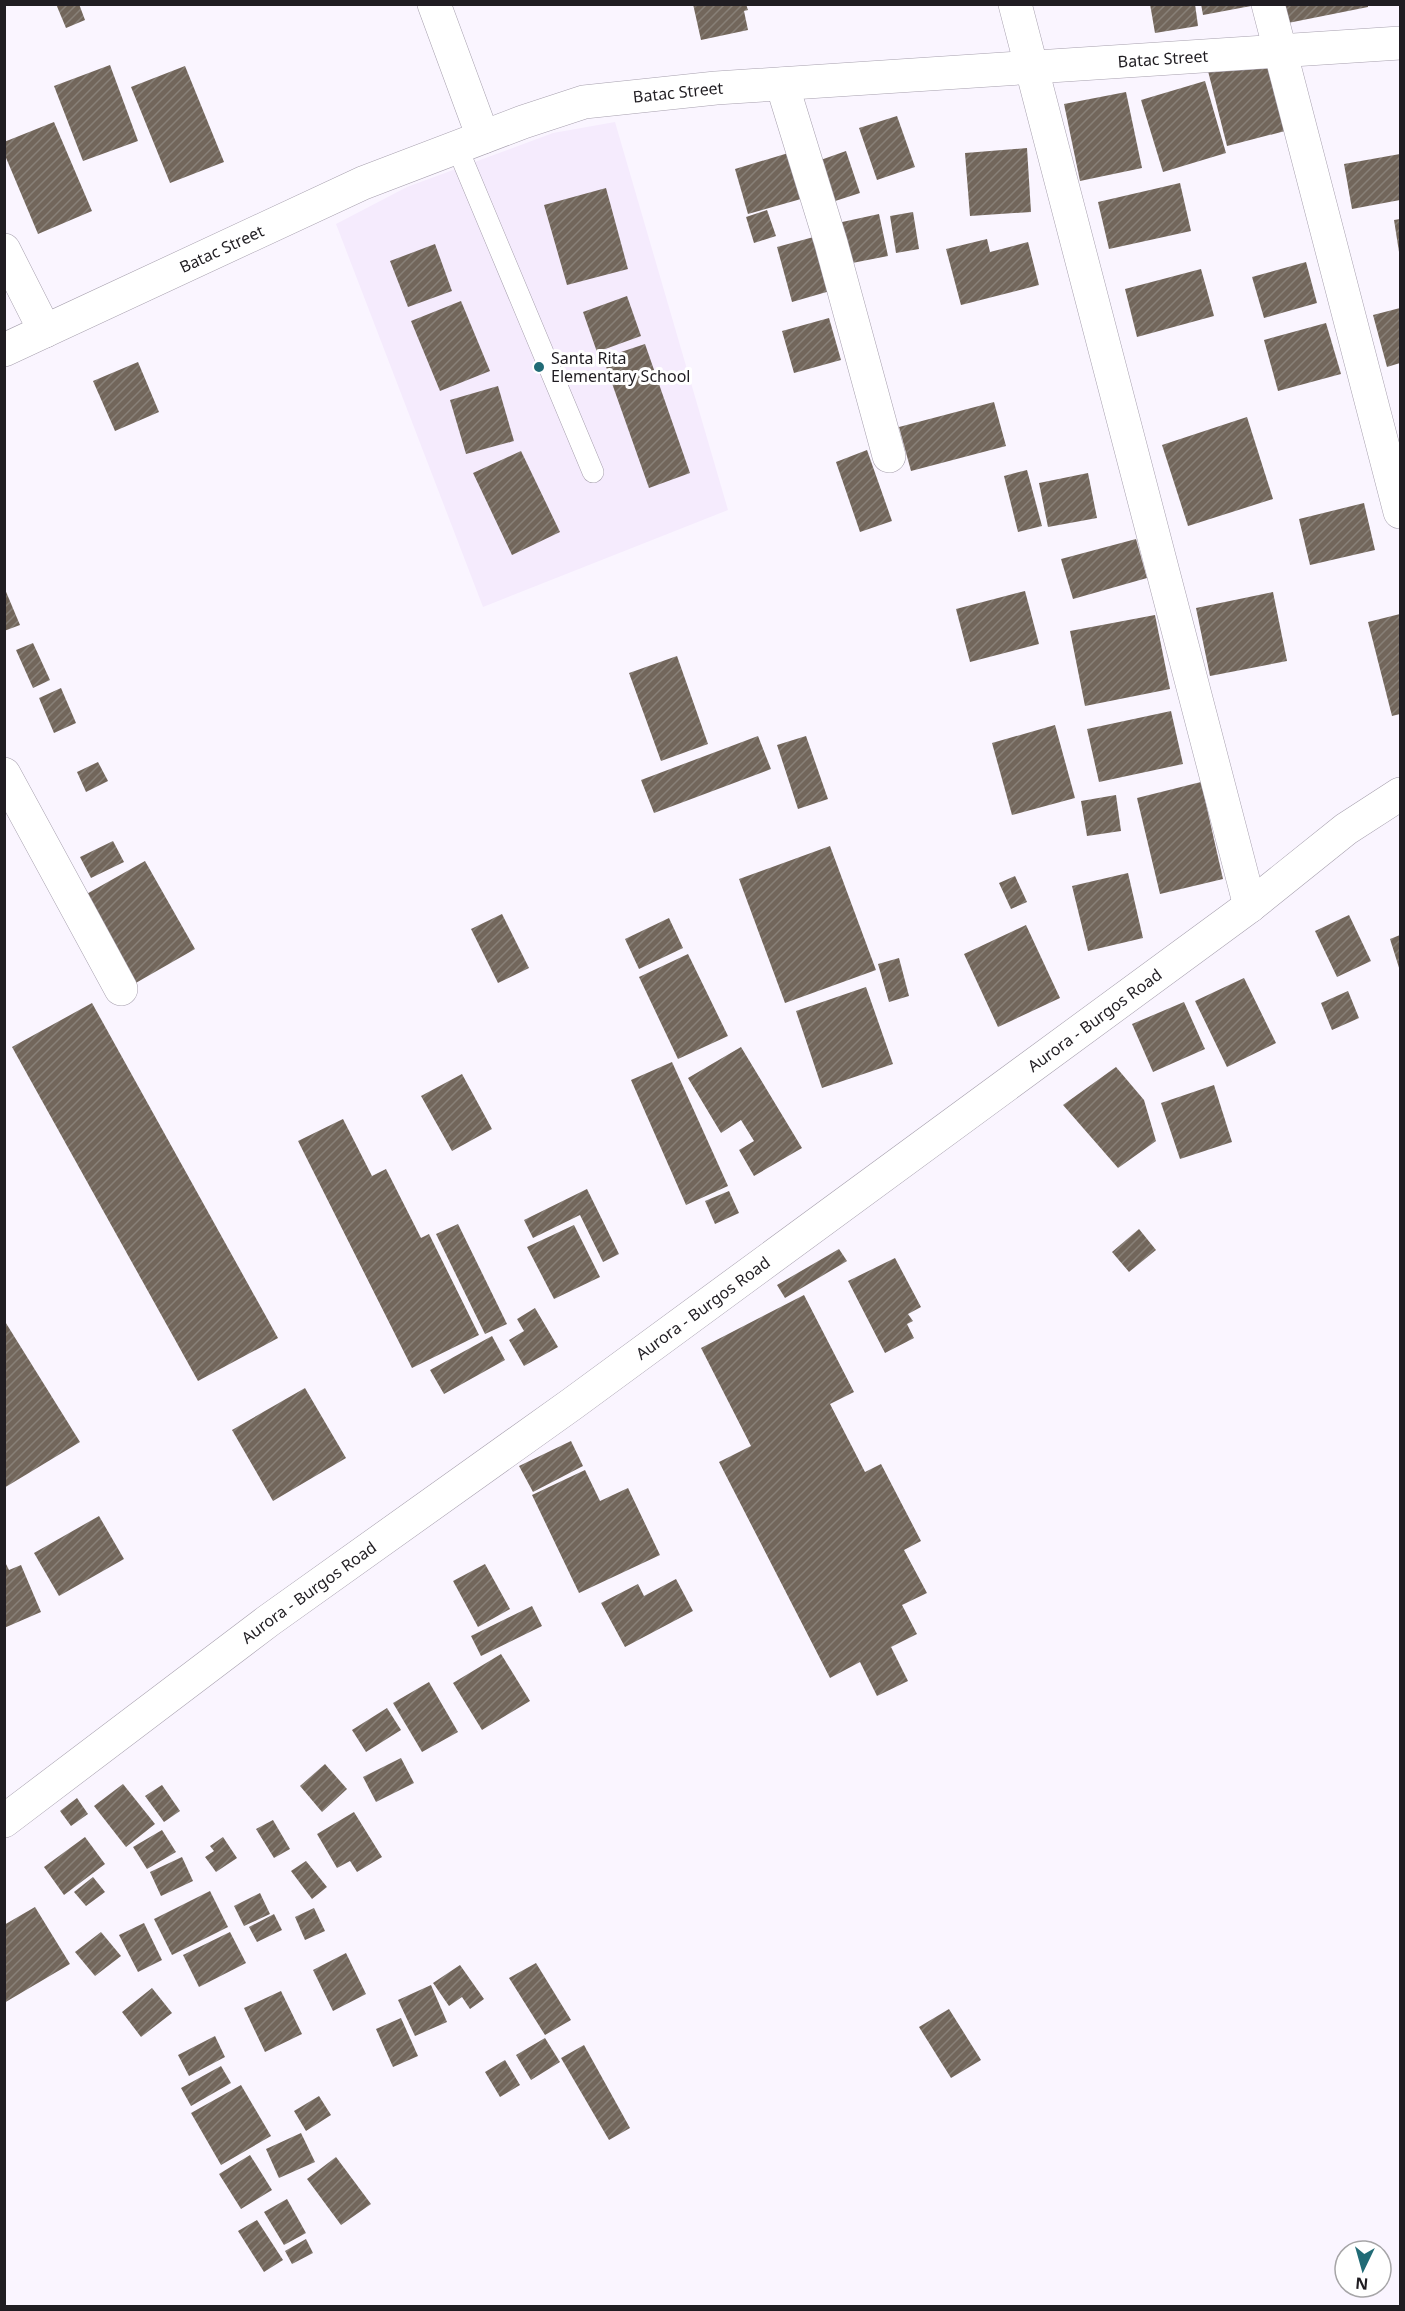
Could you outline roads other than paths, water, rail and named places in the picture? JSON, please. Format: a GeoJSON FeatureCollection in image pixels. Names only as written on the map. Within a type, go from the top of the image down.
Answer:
{"type":"FeatureCollection","features":[{"type":"Feature","properties":{"kind":"street"},"geometry":{"type":"LineString","coordinates":[[434,4],[470,142]]}},
{"type":"Feature","properties":{"kind":"street"},"geometry":{"type":"LineString","coordinates":[[1015,4],[1250,906]]}},
{"type":"Feature","properties":{"kind":"street"},"geometry":{"type":"LineString","coordinates":[[1268,4],[1401,512]]}},
{"type":"Feature","properties":{"kind":"street","name":"Batac Street"},"geometry":{"type":"LineString","coordinates":[[4,350],[363,183],[584,102],[716,88],[1401,43]]}},
{"type":"Feature","properties":{"kind":"street"},"geometry":{"type":"LineString","coordinates":[[782,84],[831,243],[889,456]]}},
{"type":"Feature","properties":{"kind":"street"},"geometry":{"type":"LineString","coordinates":[[4,250],[45,331]]}},
{"type":"Feature","properties":{"kind":"street"},"geometry":{"type":"LineString","coordinates":[[4,774],[121,989]]}},
{"type":"Feature","properties":{"kind":"street","name":"Aurora - Burgos Road"},"geometry":{"type":"LineString","coordinates":[[4,1821],[268,1621],[572,1404],[1250,906],[1346,829],[1401,794]]}},
{"type":"Feature","properties":{"kind":"lane"},"geometry":{"type":"LineString","coordinates":[[470,142],[594,472]]}},
{"type":"Feature","properties":{"kind":"place","name":"Santa Rita Elementary School"},"geometry":{"type":"Point","coordinates":[539,367]}}]}
